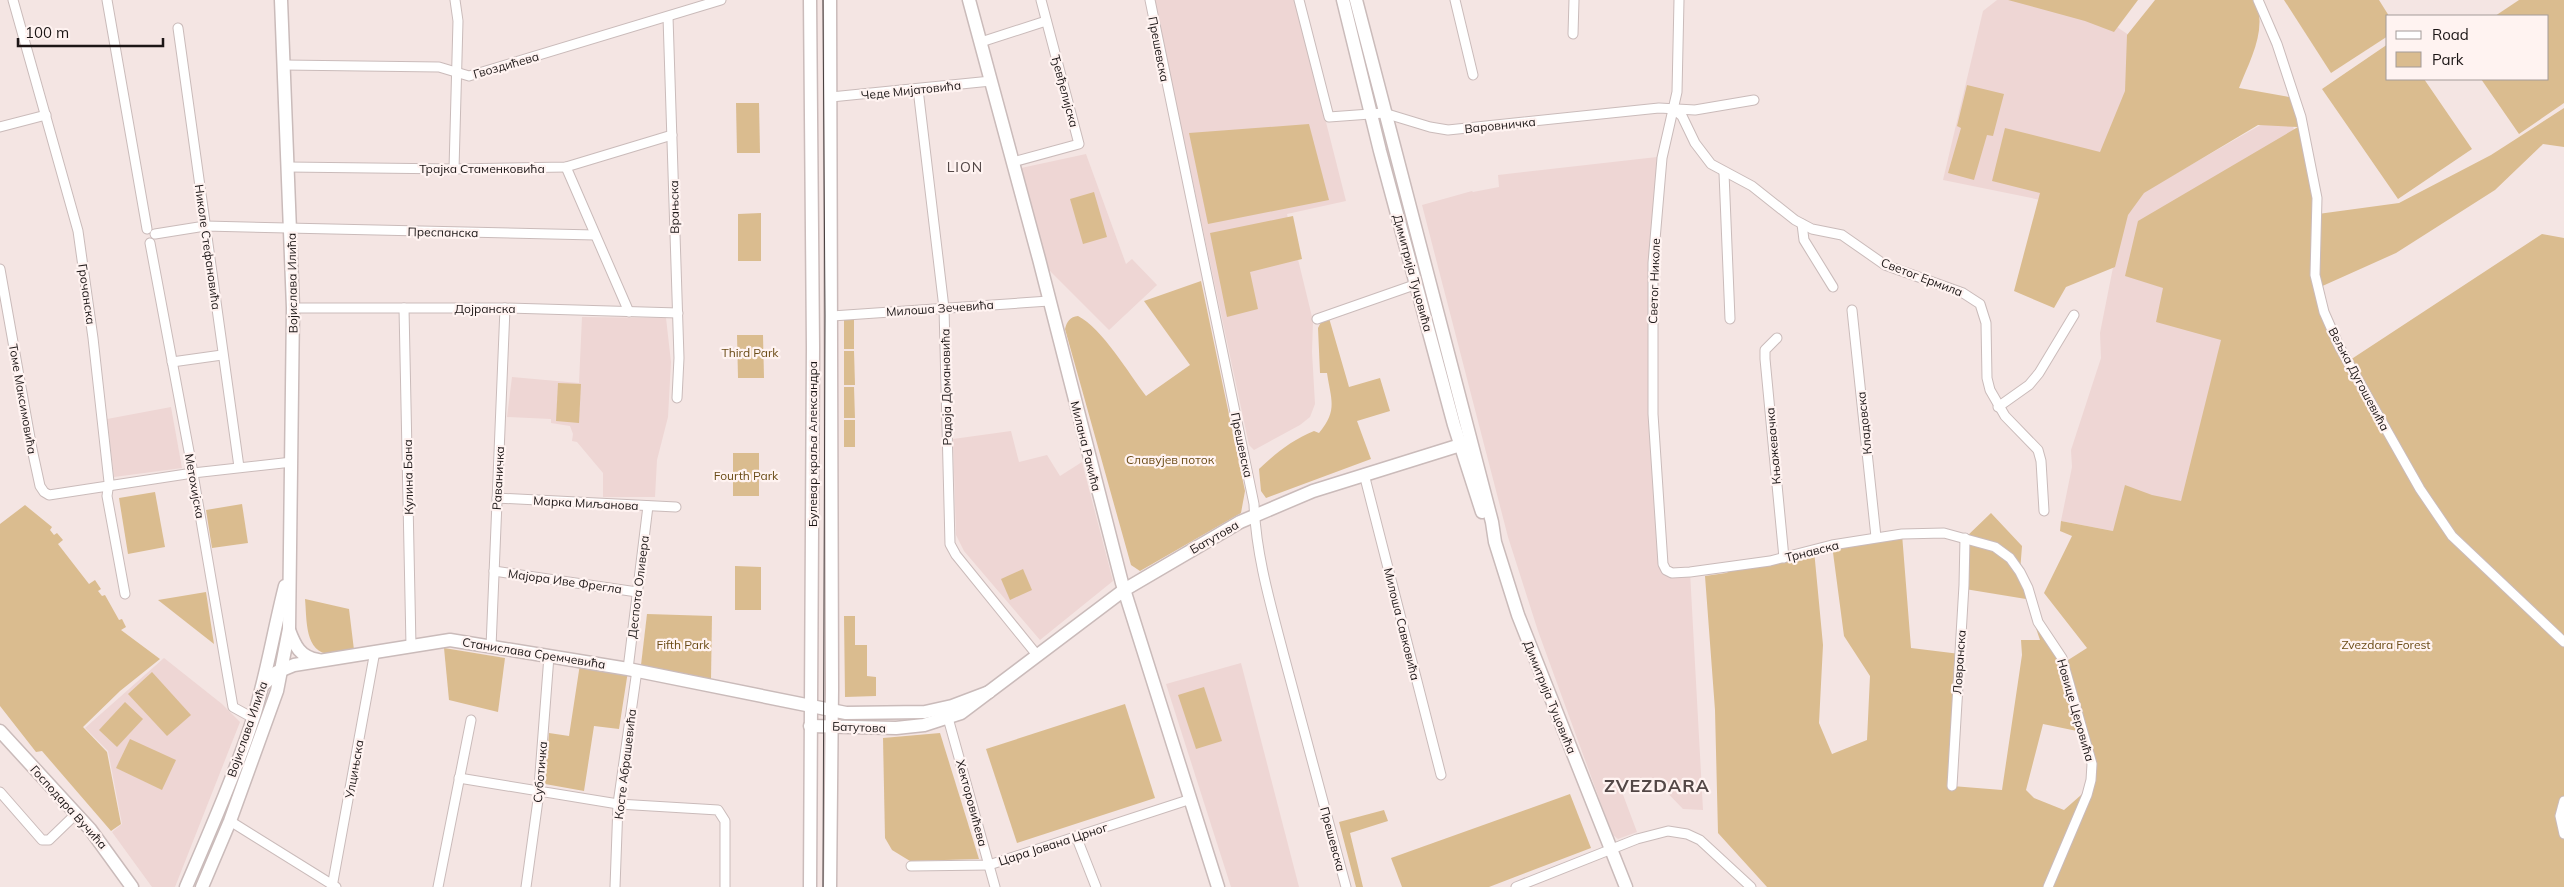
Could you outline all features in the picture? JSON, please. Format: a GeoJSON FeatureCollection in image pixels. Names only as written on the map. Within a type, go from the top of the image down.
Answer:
{"type":"FeatureCollection","features":[{"type":"Feature","properties":{"kind":"main road","name":"Војислава Илића"},"geometry":{"type":"LineString","coordinates":[[202,887],[230,821],[277,692],[289,629],[293,308],[281,0]]}},
{"type":"Feature","properties":{"kind":"main road","name":"Булевар краља Александра"},"geometry":{"type":"LineString","coordinates":[[810,0],[813,348],[810,887]]}},
{"type":"Feature","properties":{"kind":"main road","name":"Булевар краља Александра"},"geometry":{"type":"LineString","coordinates":[[830,0],[832,316],[830,887]]}},
{"type":"Feature","properties":{"kind":"main road","name":"Милана Ракића"},"geometry":{"type":"LineString","coordinates":[[969,0],[1124,590],[1218,887]]}},
{"type":"Feature","properties":{"kind":"main road","name":"Димитрија Туцовића"},"geometry":{"type":"LineString","coordinates":[[1343,0],[1416,284],[1495,542],[1532,653],[1626,887]]}},
{"type":"Feature","properties":{"kind":"main road","name":"Димитрија Туцовића"},"geometry":{"type":"LineString","coordinates":[[1356,0],[1465,443]]}},
{"type":"Feature","properties":{"kind":"main road","name":"Батутова"},"geometry":{"type":"LineString","coordinates":[[810,726],[896,728],[924,725],[961,713],[1124,590],[1254,515],[1284,502],[1364,474],[1465,443]]}},
{"type":"Feature","properties":{"kind":"main road","name":"Војислава Илића"},"geometry":{"type":"LineString","coordinates":[[186,887],[218,811],[253,718],[263,685],[290,566]]}},
{"type":"Feature","properties":{"kind":"main road"},"geometry":{"type":"LineString","coordinates":[[289,629],[299,652],[307,658],[320,660]]}},
{"type":"Feature","properties":{"kind":"main road","name":"Станислава Сремчевића"},"geometry":{"type":"LineString","coordinates":[[263,685],[283,668],[320,660],[450,640],[632,669],[811,707]]}},
{"type":"Feature","properties":{"kind":"main road","name":"Батутова"},"geometry":{"type":"LineString","coordinates":[[811,707],[832,711],[871,714],[924,712],[952,706],[989,692]]}},
{"type":"Feature","properties":{"kind":"main road","name":"Господара Вучића"},"geometry":{"type":"LineString","coordinates":[[0,731],[77,813],[104,845],[132,887]]}},
{"type":"Feature","properties":{"kind":"street","name":"Грочанска"},"geometry":{"type":"LineString","coordinates":[[14,0],[74,215],[81,251],[108,486],[107,496],[125,594]]}},
{"type":"Feature","properties":{"kind":"street","name":"Метохијска"},"geometry":{"type":"LineString","coordinates":[[107,0],[151,235],[232,707],[253,718]]}},
{"type":"Feature","properties":{"kind":"street"},"geometry":{"type":"LineString","coordinates":[[454,169],[458,21],[455,0]]}},
{"type":"Feature","properties":{"kind":"street","name":"Гвоздићева"},"geometry":{"type":"LineString","coordinates":[[284,65],[443,67],[465,76],[721,0]]}},
{"type":"Feature","properties":{"kind":"street","name":"Ђевђелијска"},"geometry":{"type":"LineString","coordinates":[[1013,162],[1079,144],[1041,0]]}},
{"type":"Feature","properties":{"kind":"street","name":"Прешевска"},"geometry":{"type":"LineString","coordinates":[[1150,0],[1254,515],[1268,596],[1346,887]]}},
{"type":"Feature","properties":{"kind":"street","name":"Варовничка"},"geometry":{"type":"LineString","coordinates":[[1299,0],[1329,117],[1384,113],[1448,130],[1658,108],[1695,110],[1754,100]]}},
{"type":"Feature","properties":{"kind":"street"},"geometry":{"type":"LineString","coordinates":[[1455,0],[1472,76]]}},
{"type":"Feature","properties":{"kind":"street"},"geometry":{"type":"LineString","coordinates":[[1574,0],[1574,34]]}},
{"type":"Feature","properties":{"kind":"street","name":"Светог Николе"},"geometry":{"type":"LineString","coordinates":[[1663,564],[1654,438],[1652,263],[1662,158],[1666,132],[1674,110],[1678,83],[1679,0]]}},
{"type":"Feature","properties":{"kind":"street","name":"Вељка Дугошевића"},"geometry":{"type":"LineString","coordinates":[[2258,0],[2277,44],[2301,117],[2317,198],[2316,281],[2324,312],[2339,346],[2421,491],[2452,536],[2564,642]]}},
{"type":"Feature","properties":{"kind":"street","name":"Врањска"},"geometry":{"type":"LineString","coordinates":[[668,16],[679,358],[676,398]]}},
{"type":"Feature","properties":{"kind":"street"},"geometry":{"type":"LineString","coordinates":[[981,42],[1046,21]]}},
{"type":"Feature","properties":{"kind":"street","name":"Николе Стефановића"},"geometry":{"type":"LineString","coordinates":[[178,28],[222,355],[239,466]]}},
{"type":"Feature","properties":{"kind":"street","name":"Чеде Мијатовића"},"geometry":{"type":"LineString","coordinates":[[831,98],[991,81]]}},
{"type":"Feature","properties":{"kind":"street","name":"Радоја Домановића"},"geometry":{"type":"LineString","coordinates":[[918,89],[944,308],[950,544],[956,555],[1037,655]]}},
{"type":"Feature","properties":{"kind":"street","name":"Светог Ермила"},"geometry":{"type":"LineString","coordinates":[[1674,110],[1682,116],[1706,159],[1724,173],[1752,186],[1802,224],[1812,229],[1842,235],[1885,265],[1975,298],[1983,310],[1986,323],[1987,378],[1998,407],[2038,450],[2041,461],[2044,511]]}},
{"type":"Feature","properties":{"kind":"street"},"geometry":{"type":"LineString","coordinates":[[0,127],[46,115]]}},
{"type":"Feature","properties":{"kind":"street","name":"Трајка Стаменковића"},"geometry":{"type":"LineString","coordinates":[[288,167],[454,169],[566,167],[672,135]]}},
{"type":"Feature","properties":{"kind":"street"},"geometry":{"type":"LineString","coordinates":[[566,167],[630,312]]}},
{"type":"Feature","properties":{"kind":"street"},"geometry":{"type":"LineString","coordinates":[[1724,173],[1730,320]]}},
{"type":"Feature","properties":{"kind":"street"},"geometry":{"type":"LineString","coordinates":[[1802,224],[1804,240],[1833,287]]}},
{"type":"Feature","properties":{"kind":"street","name":"Преспанска"},"geometry":{"type":"LineString","coordinates":[[151,235],[205,226],[595,235]]}},
{"type":"Feature","properties":{"kind":"street","name":"Томе Максимовића"},"geometry":{"type":"LineString","coordinates":[[0,269],[40,486],[49,495],[108,486]]}},
{"type":"Feature","properties":{"kind":"street"},"geometry":{"type":"LineString","coordinates":[[1317,319],[1416,284]]}},
{"type":"Feature","properties":{"kind":"street","name":"Милоша Зечевића"},"geometry":{"type":"LineString","coordinates":[[832,316],[1049,300]]}},
{"type":"Feature","properties":{"kind":"street","name":"Дојранска"},"geometry":{"type":"LineString","coordinates":[[293,308],[505,308],[678,313]]}},
{"type":"Feature","properties":{"kind":"street","name":"Кулина Бана"},"geometry":{"type":"LineString","coordinates":[[404,308],[411,646]]}},
{"type":"Feature","properties":{"kind":"street","name":"Раваничка"},"geometry":{"type":"LineString","coordinates":[[491,647],[505,308]]}},
{"type":"Feature","properties":{"kind":"street","name":"Кладовска"},"geometry":{"type":"LineString","coordinates":[[1852,310],[1876,537]]}},
{"type":"Feature","properties":{"kind":"street"},"geometry":{"type":"LineString","coordinates":[[1998,407],[2029,385],[2039,373],[2074,315]]}},
{"type":"Feature","properties":{"kind":"street","name":"Књажевачка"},"geometry":{"type":"LineString","coordinates":[[1777,338],[1765,350],[1765,359],[1784,558]]}},
{"type":"Feature","properties":{"kind":"street"},"geometry":{"type":"LineString","coordinates":[[172,362],[222,355]]}},
{"type":"Feature","properties":{"kind":"street"},"geometry":{"type":"LineString","coordinates":[[108,486],[239,466],[292,462]]}},
{"type":"Feature","properties":{"kind":"street","name":"Милоша Савковића"},"geometry":{"type":"LineString","coordinates":[[1364,474],[1441,775]]}},
{"type":"Feature","properties":{"kind":"street","name":"Марка Миљанова"},"geometry":{"type":"LineString","coordinates":[[497,498],[676,507]]}},
{"type":"Feature","properties":{"kind":"street","name":"Деспота Оливера"},"geometry":{"type":"LineString","coordinates":[[632,669],[637,592],[648,506]]}},
{"type":"Feature","properties":{"kind":"street","name":"Трнавска"},"geometry":{"type":"LineString","coordinates":[[1663,564],[1666,570],[1681,572],[1784,558],[1832,545],[1876,537],[1944,533],[1964,538]]}},
{"type":"Feature","properties":{"kind":"street","name":"Ловранска"},"geometry":{"type":"LineString","coordinates":[[1952,786],[1964,585],[1964,538]]}},
{"type":"Feature","properties":{"kind":"street","name":"Новице Церовића"},"geometry":{"type":"LineString","coordinates":[[1964,538],[1995,547],[2010,558],[2020,572],[2030,593],[2038,622],[2064,663],[2091,761],[2091,780],[2087,794],[2048,887]]}},
{"type":"Feature","properties":{"kind":"street","name":"Мајора Иве Фрегла"},"geometry":{"type":"LineString","coordinates":[[494,571],[637,592]]}},
{"type":"Feature","properties":{"kind":"street","name":"Улцињска"},"geometry":{"type":"LineString","coordinates":[[334,886],[375,652]]}},
{"type":"Feature","properties":{"kind":"street","name":"Суботичка"},"geometry":{"type":"LineString","coordinates":[[526,887],[538,793],[549,656]]}},
{"type":"Feature","properties":{"kind":"street","name":"Косте Абрашевића"},"geometry":{"type":"LineString","coordinates":[[615,887],[618,804],[632,669]]}},
{"type":"Feature","properties":{"kind":"street","name":"Хекторовићева"},"geometry":{"type":"LineString","coordinates":[[948,718],[995,887]]}},
{"type":"Feature","properties":{"kind":"street"},"geometry":{"type":"LineString","coordinates":[[438,887],[471,720]]}},
{"type":"Feature","properties":{"kind":"street"},"geometry":{"type":"LineString","coordinates":[[459,778],[538,793],[618,804],[713,808],[723,814],[726,831],[725,887]]}},
{"type":"Feature","properties":{"kind":"street"},"geometry":{"type":"LineString","coordinates":[[0,792],[42,840],[49,840],[77,813]]}},
{"type":"Feature","properties":{"kind":"street","name":"Цара Јована Црног"},"geometry":{"type":"LineString","coordinates":[[911,866],[989,865],[1190,800]]}},
{"type":"Feature","properties":{"kind":"street"},"geometry":{"type":"LineString","coordinates":[[2564,801],[2560,816],[2564,834]]}},
{"type":"Feature","properties":{"kind":"street"},"geometry":{"type":"LineString","coordinates":[[230,821],[334,886]]}},
{"type":"Feature","properties":{"kind":"street"},"geometry":{"type":"LineString","coordinates":[[1516,887],[1612,849],[1656,833],[1668,831],[1687,834],[1711,848],[1751,887]]}},
{"type":"Feature","properties":{"kind":"street"},"geometry":{"type":"LineString","coordinates":[[1076,836],[1096,887]]}},
{"type":"Feature","properties":{"kind":"shaded area"},"geometry":{"type":"Polygon","coordinates":[[[1154,0],[1295,0],[1346,201],[1287,214],[1313,321],[1312,352],[1315,404],[1310,417],[1300,425],[1254,450],[1249,445],[1154,0]]]}},
{"type":"Feature","properties":{"kind":"shaded area"},"geometry":{"type":"Polygon","coordinates":[[[1997,0],[2057,0],[2091,10],[2138,41],[2095,211],[1943,180],[1983,11],[1997,0]]]}},
{"type":"Feature","properties":{"kind":"shaded area"},"geometry":{"type":"Polygon","coordinates":[[[2290,108],[2301,170],[2208,506],[2113,531],[2061,521],[2072,467],[2071,450],[2101,358],[2100,333],[2126,202],[2290,108]]]}},
{"type":"Feature","properties":{"kind":"shaded area"},"geometry":{"type":"Polygon","coordinates":[[[1086,154],[1126,264],[1132,259],[1157,285],[1109,330],[1045,266],[1021,168],[1086,154]]]}},
{"type":"Feature","properties":{"kind":"shaded area"},"geometry":{"type":"Polygon","coordinates":[[[1657,157],[1650,267],[1653,390],[1666,570],[1690,572],[1703,810],[1683,809],[1653,778],[1622,792],[1637,832],[1618,839],[1613,835],[1538,631],[1508,537],[1422,205],[1472,191],[1499,187],[1498,175],[1657,157]]]}},
{"type":"Feature","properties":{"kind":"shaded area"},"geometry":{"type":"Polygon","coordinates":[[[582,317],[666,318],[671,362],[668,417],[657,460],[655,497],[603,497],[603,473],[577,442],[572,441],[573,434],[570,426],[551,423],[551,419],[507,417],[512,377],[579,383],[582,317]]]}},
{"type":"Feature","properties":{"kind":"shaded area"},"geometry":{"type":"Polygon","coordinates":[[[171,407],[182,468],[114,477],[107,419],[171,407]]]}},
{"type":"Feature","properties":{"kind":"shaded area"},"geometry":{"type":"Polygon","coordinates":[[[1011,431],[1019,462],[1047,455],[1060,476],[1082,462],[1113,581],[1040,640],[964,551],[956,535],[953,439],[1011,431]]]}},
{"type":"Feature","properties":{"kind":"shaded area"},"geometry":{"type":"Polygon","coordinates":[[[164,658],[222,704],[240,722],[175,887],[152,887],[112,832],[122,824],[108,751],[85,728],[164,658]]]}},
{"type":"Feature","properties":{"kind":"shaded area"},"geometry":{"type":"Polygon","coordinates":[[[1241,663],[1299,887],[1231,887],[1166,684],[1241,663]]]}},
{"type":"Feature","properties":{"kind":"green space"},"geometry":{"type":"Polygon","coordinates":[[[2008,0],[2138,0],[2114,32],[2085,21],[2008,0]]]}},
{"type":"Feature","properties":{"kind":"green space","name":"Zvezdara Forest"},"geometry":{"type":"Polygon","coordinates":[[[2155,0],[2255,0],[2260,22],[2259,33],[2239,88],[2295,98],[2318,214],[2399,203],[2491,155],[2564,108],[2564,147],[2543,144],[2495,190],[2396,253],[2318,288],[2350,360],[2542,234],[2564,238],[2564,887],[1767,887],[1718,833],[1715,710],[1705,576],[1726,573],[1741,566],[1814,550],[1823,645],[1819,723],[1832,754],[1867,740],[1870,676],[1844,636],[1832,545],[1902,534],[1911,648],[1960,654],[1965,538],[1991,513],[2022,546],[2020,572],[2037,620],[2065,662],[2087,648],[2044,593],[2072,536],[2060,531],[2061,521],[2113,531],[2125,485],[2152,495],[2181,501],[2221,340],[2156,322],[2163,288],[2125,276],[2138,221],[2298,127],[2258,125],[2144,193],[2128,215],[2115,267],[2066,287],[2054,308],[2014,291],[2040,193],[1992,181],[2005,128],[2100,152],[2125,91],[2127,35],[2155,0]],[[1965,589],[1952,786],[2002,790],[2022,655],[2021,640],[2040,640],[2026,599],[1965,589]],[[2043,724],[2026,790],[2034,798],[2064,810],[2089,788],[2091,780],[2082,732],[2043,724]]]}},
{"type":"Feature","properties":{"kind":"green space"},"geometry":{"type":"Polygon","coordinates":[[[2284,0],[2379,0],[2388,15],[2386,15],[2386,37],[2331,73],[2284,0]]]}},
{"type":"Feature","properties":{"kind":"green space"},"geometry":{"type":"Polygon","coordinates":[[[2519,0],[2564,0],[2564,103],[2519,134],[2482,80],[2549,80],[2549,15],[2496,15],[2519,0]]]}},
{"type":"Feature","properties":{"kind":"green space"},"geometry":{"type":"Polygon","coordinates":[[[2386,45],[2386,80],[2425,80],[2472,149],[2398,199],[2322,89],[2386,45]]]}},
{"type":"Feature","properties":{"kind":"green space"},"geometry":{"type":"Polygon","coordinates":[[[1967,85],[2004,94],[1993,136],[1987,135],[1974,180],[1948,173],[1961,128],[1957,126],[1967,85]]]}},
{"type":"Feature","properties":{"kind":"green space"},"geometry":{"type":"Polygon","coordinates":[[[736,103],[759,103],[760,153],[737,153],[736,103]]]}},
{"type":"Feature","properties":{"kind":"green space"},"geometry":{"type":"Polygon","coordinates":[[[1309,124],[1329,200],[1208,224],[1189,133],[1309,124]]]}},
{"type":"Feature","properties":{"kind":"green space"},"geometry":{"type":"Polygon","coordinates":[[[1094,192],[1107,237],[1083,244],[1070,199],[1094,192]]]}},
{"type":"Feature","properties":{"kind":"green space"},"geometry":{"type":"Polygon","coordinates":[[[761,213],[761,261],[738,261],[738,214],[761,213]]]}},
{"type":"Feature","properties":{"kind":"green space"},"geometry":{"type":"Polygon","coordinates":[[[1293,216],[1302,259],[1250,272],[1258,309],[1227,317],[1210,233],[1293,216]]]}},
{"type":"Feature","properties":{"kind":"green space","name":"Славујев поток"},"geometry":{"type":"Polygon","coordinates":[[[1201,281],[1245,491],[1241,513],[1140,571],[1131,565],[1065,329],[1069,320],[1073,317],[1078,316],[1087,322],[1115,352],[1146,396],[1190,365],[1144,301],[1201,281]]]}},
{"type":"Feature","properties":{"kind":"green space"},"geometry":{"type":"Polygon","coordinates":[[[1329,318],[1349,387],[1380,378],[1390,411],[1357,421],[1371,459],[1266,498],[1261,491],[1259,469],[1278,452],[1299,438],[1314,431],[1319,433],[1329,418],[1332,404],[1327,373],[1320,373],[1318,328],[1321,322],[1329,318]]]}},
{"type":"Feature","properties":{"kind":"green space"},"geometry":{"type":"Polygon","coordinates":[[[844,319],[854,319],[854,349],[844,349],[844,319]]]}},
{"type":"Feature","properties":{"kind":"green space","name":"Third Park"},"geometry":{"type":"Polygon","coordinates":[[[737,335],[763,335],[764,378],[738,378],[737,335]]]}},
{"type":"Feature","properties":{"kind":"green space"},"geometry":{"type":"Polygon","coordinates":[[[844,351],[854,351],[855,385],[844,385],[844,351]]]}},
{"type":"Feature","properties":{"kind":"green space"},"geometry":{"type":"Polygon","coordinates":[[[558,383],[581,384],[579,423],[556,421],[558,383]]]}},
{"type":"Feature","properties":{"kind":"green space"},"geometry":{"type":"Polygon","coordinates":[[[844,387],[854,387],[855,418],[844,418],[844,387]]]}},
{"type":"Feature","properties":{"kind":"green space"},"geometry":{"type":"Polygon","coordinates":[[[844,420],[855,420],[855,447],[844,447],[844,420]]]}},
{"type":"Feature","properties":{"kind":"green space","name":"Fourth Park"},"geometry":{"type":"Polygon","coordinates":[[[733,453],[759,453],[759,496],[733,496],[733,453]]]}},
{"type":"Feature","properties":{"kind":"green space"},"geometry":{"type":"Polygon","coordinates":[[[155,492],[165,547],[128,554],[119,498],[155,492]]]}},
{"type":"Feature","properties":{"kind":"green space"},"geometry":{"type":"Polygon","coordinates":[[[242,504],[248,543],[212,548],[206,510],[242,504]]]}},
{"type":"Feature","properties":{"kind":"green space"},"geometry":{"type":"Polygon","coordinates":[[[25,505],[52,527],[50,530],[54,535],[57,533],[63,540],[58,544],[89,584],[95,580],[101,589],[98,591],[102,596],[105,595],[119,620],[122,619],[126,627],[121,630],[160,659],[120,691],[83,727],[107,752],[121,824],[111,831],[42,751],[36,752],[0,706],[0,524],[25,505]]]}},
{"type":"Feature","properties":{"kind":"green space","name":"Fifth Park"},"geometry":{"type":"Polygon","coordinates":[[[735,566],[761,567],[761,610],[735,610],[735,566]]]}},
{"type":"Feature","properties":{"kind":"green space"},"geometry":{"type":"Polygon","coordinates":[[[1023,569],[1032,590],[1010,600],[1001,579],[1023,569]]]}},
{"type":"Feature","properties":{"kind":"green space"},"geometry":{"type":"Polygon","coordinates":[[[206,592],[214,644],[158,600],[206,592]]]}},
{"type":"Feature","properties":{"kind":"green space"},"geometry":{"type":"Polygon","coordinates":[[[305,599],[349,609],[354,650],[331,654],[316,648],[311,642],[309,634],[305,599]]]}},
{"type":"Feature","properties":{"kind":"green space","name":"Fifth Park"},"geometry":{"type":"Polygon","coordinates":[[[647,614],[712,616],[711,679],[641,665],[647,614]]]}},
{"type":"Feature","properties":{"kind":"green space"},"geometry":{"type":"Polygon","coordinates":[[[844,616],[855,616],[855,645],[867,645],[867,676],[876,677],[876,696],[845,697],[844,616]]]}},
{"type":"Feature","properties":{"kind":"green space"},"geometry":{"type":"Polygon","coordinates":[[[444,648],[505,658],[498,712],[449,700],[444,648]]]}},
{"type":"Feature","properties":{"kind":"green space"},"geometry":{"type":"Polygon","coordinates":[[[580,664],[628,671],[619,729],[594,726],[584,791],[545,784],[549,733],[569,736],[580,664]]]}},
{"type":"Feature","properties":{"kind":"green space"},"geometry":{"type":"Polygon","coordinates":[[[152,672],[191,715],[167,736],[128,694],[152,672]]]}},
{"type":"Feature","properties":{"kind":"green space"},"geometry":{"type":"Polygon","coordinates":[[[1204,687],[1222,741],[1196,749],[1178,695],[1204,687]]]}},
{"type":"Feature","properties":{"kind":"green space"},"geometry":{"type":"Polygon","coordinates":[[[125,702],[143,719],[117,747],[99,730],[125,702]]]}},
{"type":"Feature","properties":{"kind":"green space"},"geometry":{"type":"Polygon","coordinates":[[[1125,704],[1155,798],[1017,843],[986,749],[1125,704]]]}},
{"type":"Feature","properties":{"kind":"green space"},"geometry":{"type":"Polygon","coordinates":[[[940,733],[979,859],[910,861],[892,850],[885,838],[883,738],[940,733]]]}},
{"type":"Feature","properties":{"kind":"green space"},"geometry":{"type":"Polygon","coordinates":[[[130,739],[176,760],[162,790],[116,768],[130,739]]]}},
{"type":"Feature","properties":{"kind":"green space"},"geometry":{"type":"Polygon","coordinates":[[[1570,794],[1591,848],[1489,887],[1402,887],[1391,858],[1570,794]]]}},
{"type":"Feature","properties":{"kind":"green space"},"geometry":{"type":"Polygon","coordinates":[[[1384,810],[1388,821],[1350,833],[1363,887],[1356,887],[1339,822],[1384,810]]]}},
{"type":"Feature","properties":{"kind":"tram line"},"geometry":{"type":"LineString","coordinates":[[823,0],[825,316],[823,887]]}},
{"type":"Feature","properties":{"kind":"district","name":"LION"},"geometry":{"type":"Point","coordinates":[965,167]}},
{"type":"Feature","properties":{"kind":"district","name":"ZVEZDARA"},"geometry":{"type":"Point","coordinates":[1657,785]}}]}
